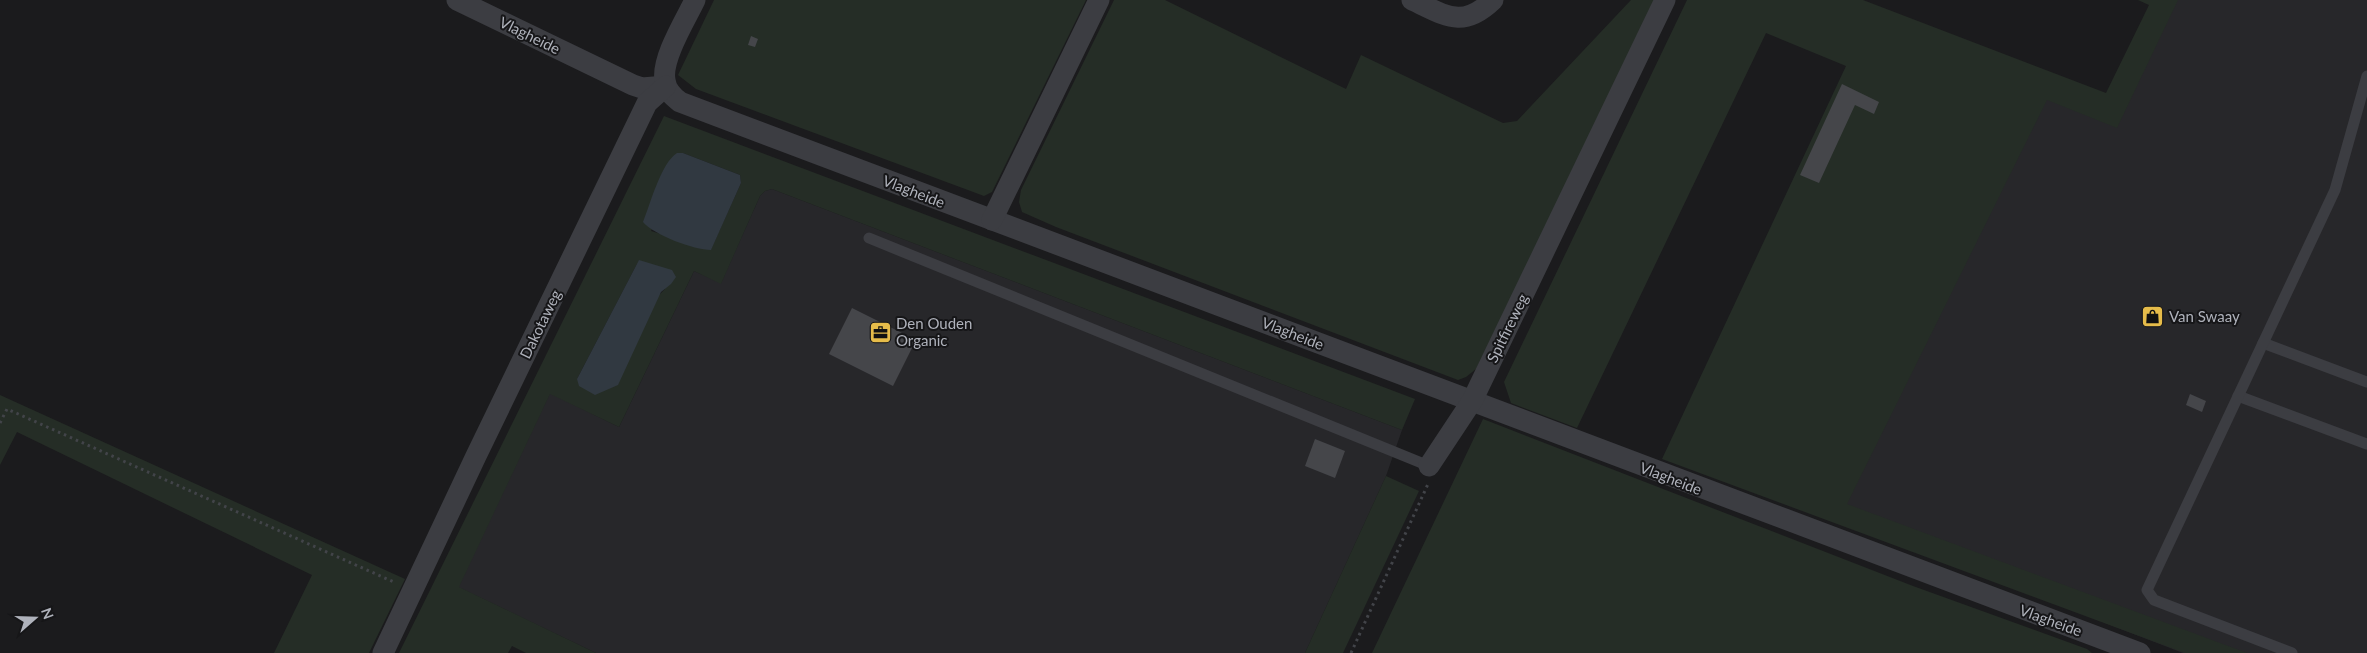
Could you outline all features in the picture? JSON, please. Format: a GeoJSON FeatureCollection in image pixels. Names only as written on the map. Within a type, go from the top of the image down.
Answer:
{"type":"FeatureCollection","features":[{"type":"Feature","properties":{"kind":"street","name":"Vlagheide"},"geometry":{"type":"LineString","coordinates":[[457,0],[633,85],[642,88],[666,86],[671,94],[680,102],[1472,401],[1682,483],[2140,653]]}},
{"type":"Feature","properties":{"kind":"street"},"geometry":{"type":"LineString","coordinates":[[666,86],[665,66],[696,0]]}},
{"type":"Feature","properties":{"kind":"street"},"geometry":{"type":"LineString","coordinates":[[992,220],[1099,0]]}},
{"type":"Feature","properties":{"kind":"street"},"geometry":{"type":"LineString","coordinates":[[1412,0],[1452,18],[1465,18],[1493,0]]}},
{"type":"Feature","properties":{"kind":"street","name":"Spitfireweg"},"geometry":{"type":"LineString","coordinates":[[1430,466],[1472,401],[1665,0]]}},
{"type":"Feature","properties":{"kind":"street","name":"Dakotaweg"},"geometry":{"type":"LineString","coordinates":[[383,653],[647,103],[666,86]]}},
{"type":"Feature","properties":{"kind":"lane"},"geometry":{"type":"LineString","coordinates":[[2292,653],[2154,600],[2147,590],[2335,190],[2367,76]]}},
{"type":"Feature","properties":{"kind":"lane"},"geometry":{"type":"LineString","coordinates":[[869,238],[1430,466]]}},
{"type":"Feature","properties":{"kind":"lane"},"geometry":{"type":"LineString","coordinates":[[2263,343],[2367,382]]}},
{"type":"Feature","properties":{"kind":"lane"},"geometry":{"type":"LineString","coordinates":[[2238,396],[2367,444]]}},
{"type":"Feature","properties":{"kind":"path"},"geometry":{"type":"LineString","coordinates":[[0,423],[7,409],[412,591]]}},
{"type":"Feature","properties":{"kind":"path"},"geometry":{"type":"LineString","coordinates":[[1351,653],[1428,486],[1430,466]]}},
{"type":"Feature","properties":{"kind":"shaded area"},"geometry":{"type":"Polygon","coordinates":[[[714,0],[1086,0],[992,192],[984,196],[696,89],[678,75],[714,0]]]}},
{"type":"Feature","properties":{"kind":"shaded area"},"geometry":{"type":"Polygon","coordinates":[[[1114,0],[1165,0],[1346,89],[1361,55],[1503,123],[1517,121],[1631,0],[1657,0],[1476,369],[1466,377],[1458,380],[1056,227],[1022,212],[1019,202],[1021,190],[1114,0]]]}},
{"type":"Feature","properties":{"kind":"shaded area"},"geometry":{"type":"Polygon","coordinates":[[[1687,0],[1863,0],[2106,93],[2149,5],[2138,0],[2178,0],[2117,128],[2047,100],[1847,504],[2247,653],[2185,653],[1662,459],[1846,66],[1766,33],[1577,428],[1511,403],[1504,382],[1687,0]]]}},
{"type":"Feature","properties":{"kind":"shaded area","name":"Van Swaay"},"geometry":{"type":"Polygon","coordinates":[[[2168,0],[2367,0],[2367,653],[2183,653],[1828,516],[2043,85],[2114,112],[2168,0]]]}},
{"type":"Feature","properties":{"kind":"shaded area"},"geometry":{"type":"Polygon","coordinates":[[[664,116],[1415,399],[1402,430],[772,189],[765,191],[760,196],[721,284],[694,271],[619,427],[550,394],[459,587],[596,653],[526,653],[512,646],[508,653],[399,653],[664,116]],[[683,153],[651,231],[711,249],[741,183],[740,175],[683,153]],[[639,261],[637,264],[577,379],[665,289],[639,261]]]}},
{"type":"Feature","properties":{"kind":"shaded area"},"geometry":{"type":"Polygon","coordinates":[[[677,153],[683,153],[740,175],[741,183],[711,250],[665,237],[643,222],[661,175],[671,158],[677,153]]]}},
{"type":"Feature","properties":{"kind":"shaded area"},"geometry":{"type":"Polygon","coordinates":[[[772,189],[1402,430],[1386,476],[1305,653],[596,653],[458,587],[550,393],[619,427],[694,271],[721,283],[760,196],[765,191],[772,189]]]}},
{"type":"Feature","properties":{"kind":"shaded area"},"geometry":{"type":"Polygon","coordinates":[[[639,260],[672,270],[676,277],[661,292],[618,385],[595,395],[579,386],[577,379],[639,260]]]}},
{"type":"Feature","properties":{"kind":"shaded area"},"geometry":{"type":"Polygon","coordinates":[[[0,395],[405,579],[369,653],[274,653],[312,575],[17,432],[0,465],[0,395]]]}},
{"type":"Feature","properties":{"kind":"shaded area"},"geometry":{"type":"Polygon","coordinates":[[[1483,419],[1913,586],[2087,649],[2092,653],[1372,653],[1483,419]]]}},
{"type":"Feature","properties":{"kind":"shaded area"},"geometry":{"type":"Polygon","coordinates":[[[1386,476],[1419,491],[1343,653],[1305,653],[1386,476]]]}},
{"type":"Feature","properties":{"kind":"building"},"geometry":{"type":"Polygon","coordinates":[[[751,36],[758,39],[755,47],[748,45],[751,36]]]}},
{"type":"Feature","properties":{"kind":"building"},"geometry":{"type":"Polygon","coordinates":[[[1842,84],[1879,102],[1874,114],[1855,105],[1819,183],[1800,175],[1842,84]]]}},
{"type":"Feature","properties":{"kind":"building"},"geometry":{"type":"Polygon","coordinates":[[[852,308],[916,340],[893,386],[829,354],[852,308]]]}},
{"type":"Feature","properties":{"kind":"building"},"geometry":{"type":"Polygon","coordinates":[[[2190,394],[2206,401],[2202,412],[2186,405],[2190,394]]]}},
{"type":"Feature","properties":{"kind":"building"},"geometry":{"type":"Polygon","coordinates":[[[1315,439],[1345,451],[1335,478],[1305,466],[1315,439]]]}},
{"type":"Feature","properties":{"kind":"place","name":"Van Swaay"},"geometry":{"type":"Point","coordinates":[2153,316]}},
{"type":"Feature","properties":{"kind":"place","name":"Den Ouden Organic"},"geometry":{"type":"Point","coordinates":[880,332]}}]}
